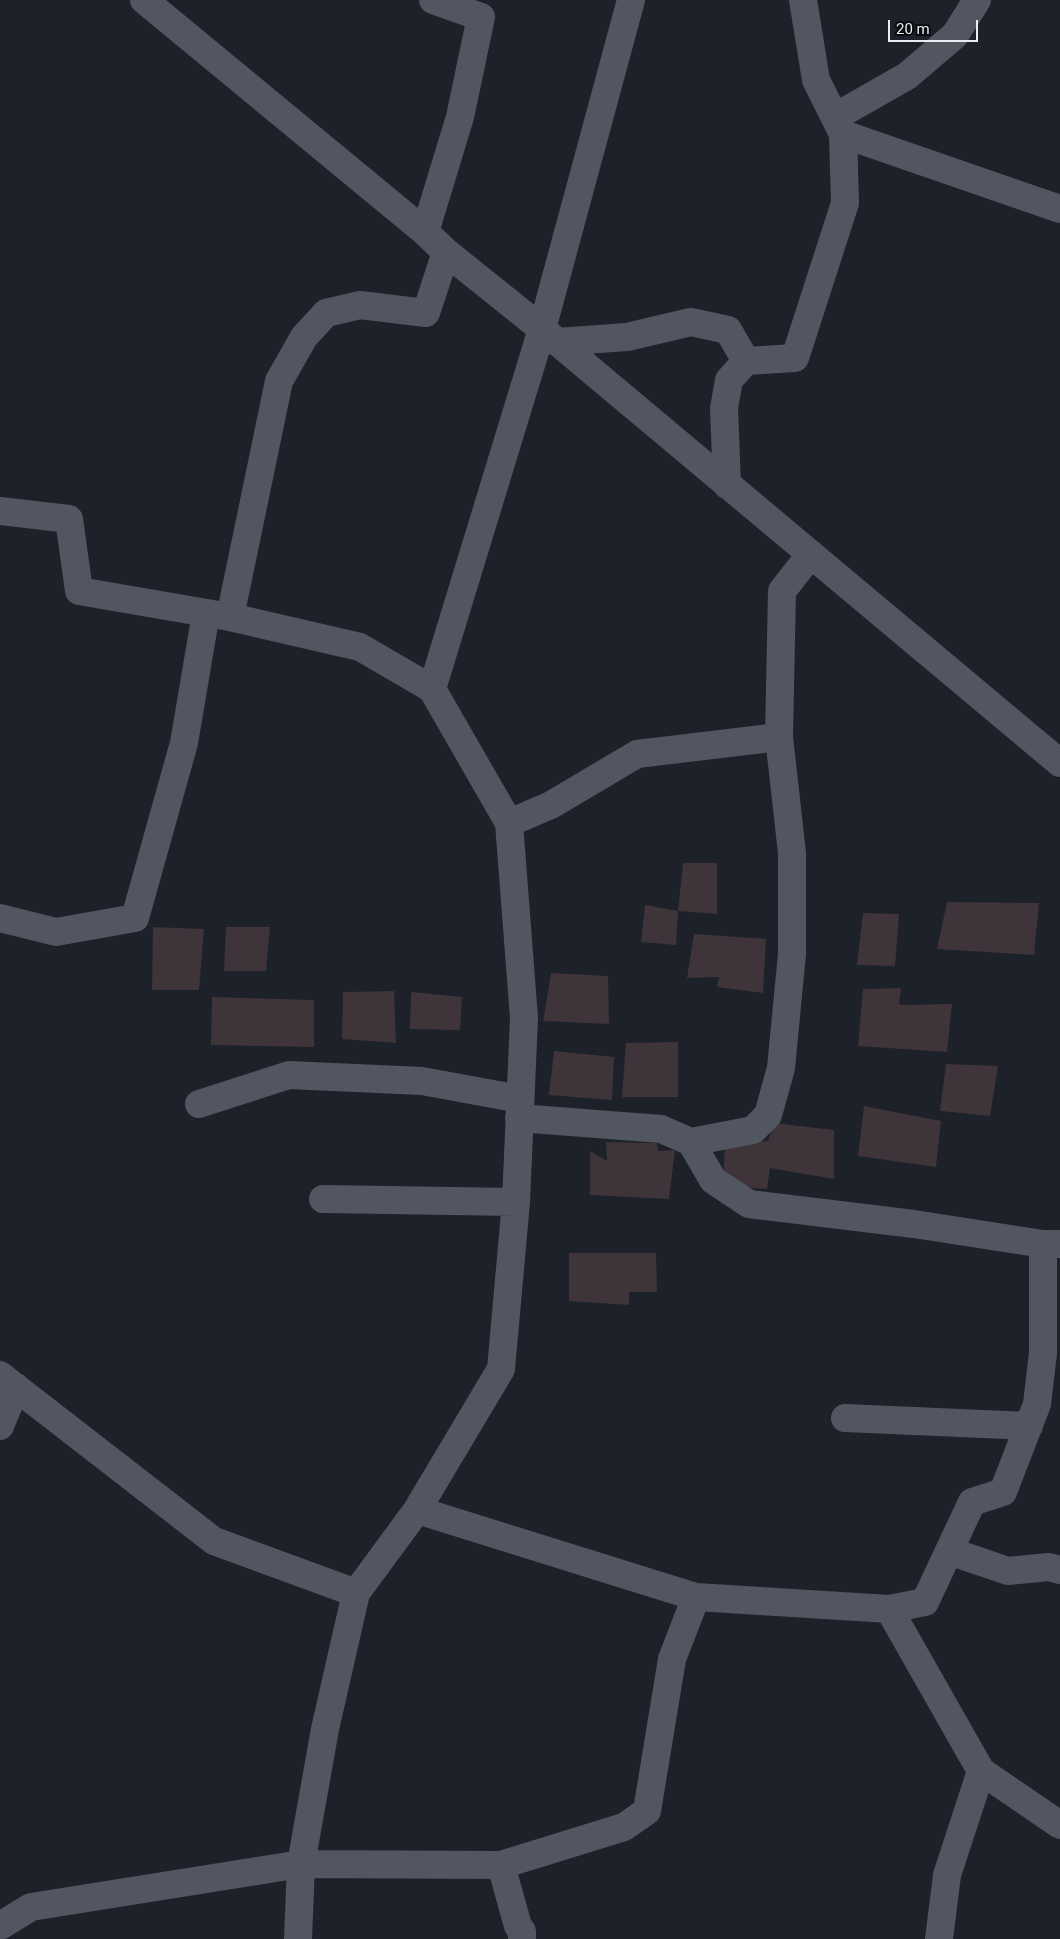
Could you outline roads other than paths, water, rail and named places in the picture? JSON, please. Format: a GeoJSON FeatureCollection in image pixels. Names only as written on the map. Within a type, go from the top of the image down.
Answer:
{"type":"FeatureCollection","features":[{"type":"Feature","properties":{"kind":"street"},"geometry":{"type":"LineString","coordinates":[[144,0],[425,232],[446,252],[549,335],[1060,763]]}},
{"type":"Feature","properties":{"kind":"street"},"geometry":{"type":"LineString","coordinates":[[425,232],[460,117],[481,17],[473,6],[433,0]]}},
{"type":"Feature","properties":{"kind":"street"},"geometry":{"type":"LineString","coordinates":[[432,689],[549,335],[631,0]]}},
{"type":"Feature","properties":{"kind":"street"},"geometry":{"type":"LineString","coordinates":[[727,484],[724,408],[729,380],[746,361],[794,358],[845,204],[839,126],[816,80],[803,0]]}},
{"type":"Feature","properties":{"kind":"street"},"geometry":{"type":"LineString","coordinates":[[839,126],[907,76],[955,35],[977,0]]}},
{"type":"Feature","properties":{"kind":"street"},"geometry":{"type":"LineString","coordinates":[[839,126],[1060,209]]}},
{"type":"Feature","properties":{"kind":"street"},"geometry":{"type":"LineString","coordinates":[[0,918],[56,932],[135,918],[184,743],[279,381],[304,336],[326,314],[360,305],[426,314],[446,252]]}},
{"type":"Feature","properties":{"kind":"street"},"geometry":{"type":"LineString","coordinates":[[549,335],[627,336],[691,322],[728,330],[746,361]]}},
{"type":"Feature","properties":{"kind":"street"},"geometry":{"type":"LineString","coordinates":[[0,511],[69,519],[79,591],[218,615],[360,647],[432,689],[509,823],[524,1018],[516,1202],[501,1369],[416,1510],[356,1594],[325,1729],[301,1864],[298,1939]]}},
{"type":"Feature","properties":{"kind":"street"},"geometry":{"type":"LineString","coordinates":[[199,1104],[289,1075],[422,1081],[519,1109],[661,1129],[691,1142],[753,1130],[768,1115],[781,1068],[792,954],[792,853],[779,737],[782,591],[811,554]]}},
{"type":"Feature","properties":{"kind":"street"},"geometry":{"type":"LineString","coordinates":[[509,823],[551,805],[638,754],[779,737]]}},
{"type":"Feature","properties":{"kind":"street"},"geometry":{"type":"LineString","coordinates":[[416,1510],[696,1598],[889,1609],[925,1602],[972,1502],[1003,1492],[1037,1404],[1052,1244],[914,1224],[749,1204],[714,1180],[691,1142]]}},
{"type":"Feature","properties":{"kind":"street"},"geometry":{"type":"LineString","coordinates":[[323,1199],[516,1202]]}},
{"type":"Feature","properties":{"kind":"street"},"geometry":{"type":"LineString","coordinates":[[0,1426],[8,1381],[214,1542],[356,1594]]}},
{"type":"Feature","properties":{"kind":"street"},"geometry":{"type":"LineString","coordinates":[[844,1418],[1029,1426]]}},
{"type":"Feature","properties":{"kind":"street"},"geometry":{"type":"LineString","coordinates":[[949,1552],[1008,1572],[1049,1567],[1060,1570]]}},
{"type":"Feature","properties":{"kind":"street"},"geometry":{"type":"LineString","coordinates":[[0,1926],[31,1907],[301,1864],[500,1865],[624,1827],[647,1810],[672,1659],[696,1598]]}},
{"type":"Feature","properties":{"kind":"street"},"geometry":{"type":"LineString","coordinates":[[889,1609],[982,1771],[1060,1825]]}},
{"type":"Feature","properties":{"kind":"street"},"geometry":{"type":"LineString","coordinates":[[939,1939],[948,1875],[982,1771]]}},
{"type":"Feature","properties":{"kind":"street"},"geometry":{"type":"LineString","coordinates":[[500,1865],[518,1926],[522,1931],[522,1939]]}},
{"type":"Feature","properties":{"kind":"street"},"geometry":{"type":"LineString","coordinates":[[0,1932],[14,1939]]}}]}
